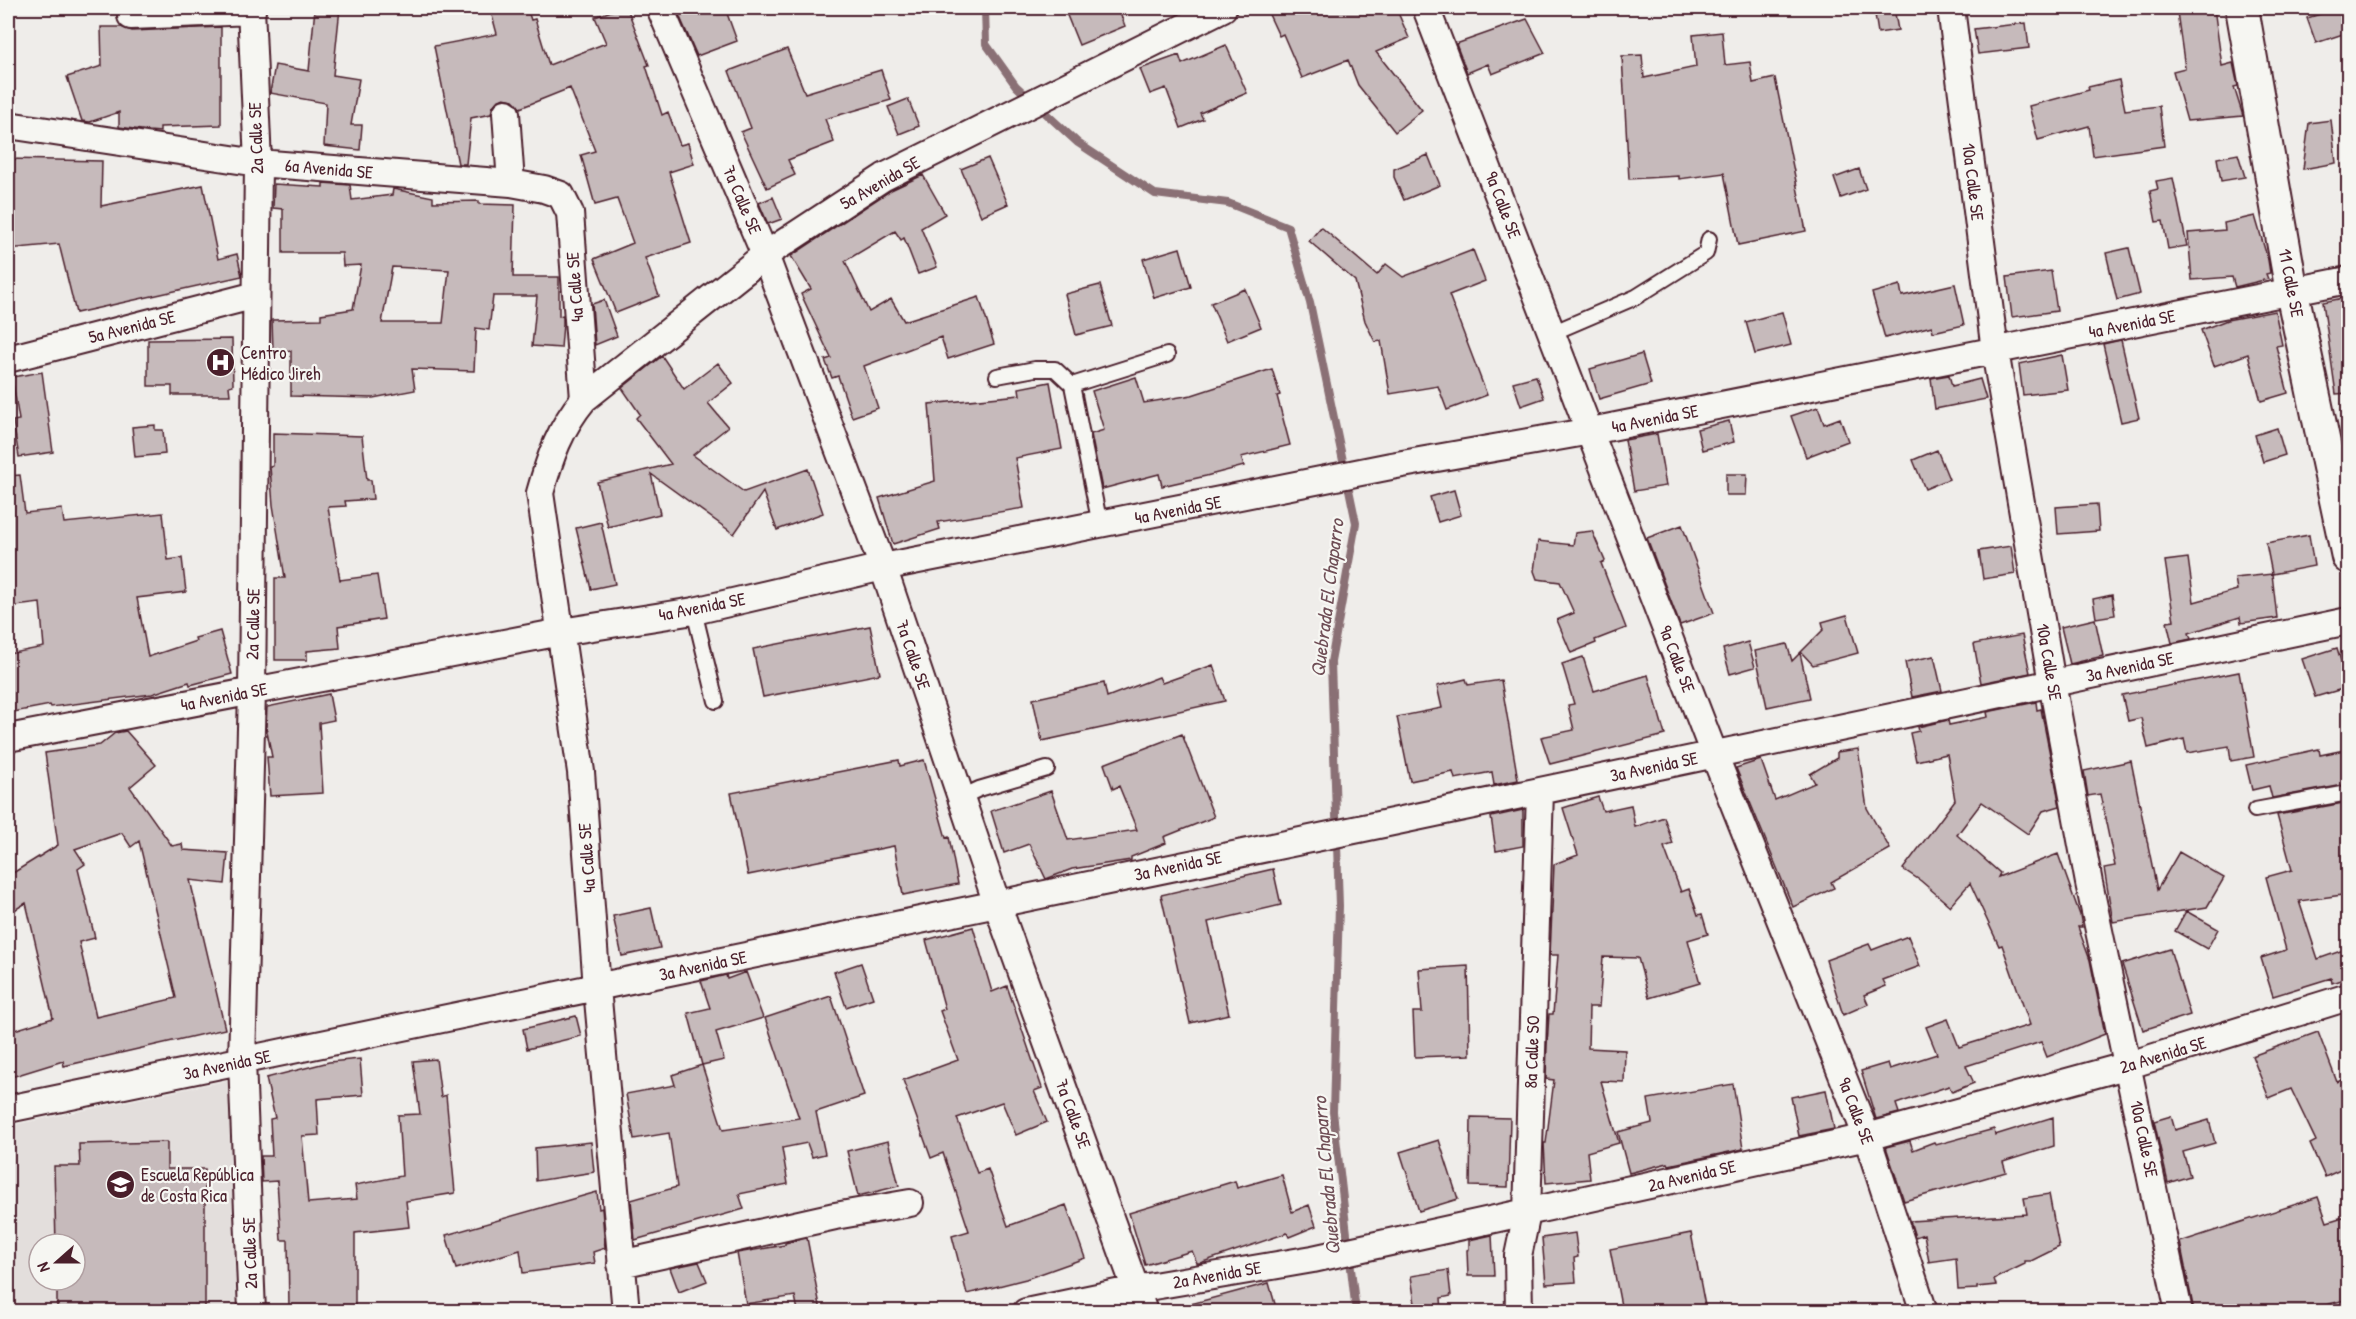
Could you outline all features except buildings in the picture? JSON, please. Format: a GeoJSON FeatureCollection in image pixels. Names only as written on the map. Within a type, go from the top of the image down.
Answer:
{"type":"FeatureCollection","features":[{"type":"Feature","properties":{"kind":"street","name":"5a Avenida SE"},"geometry":{"type":"LineString","coordinates":[[578,406],[765,255],[884,177],[1223,8]]}},
{"type":"Feature","properties":{"kind":"street","name":"9a Calle SE"},"geometry":{"type":"LineString","coordinates":[[1426,8],[1714,754],[1867,1137],[1924,1311]]}},
{"type":"Feature","properties":{"kind":"street","name":"10a Calle SE"},"geometry":{"type":"LineString","coordinates":[[1951,8],[1995,351],[2052,683],[2089,883],[2179,1311]]}},
{"type":"Feature","properties":{"kind":"street","name":"11 Calle SE"},"geometry":{"type":"LineString","coordinates":[[2242,8],[2292,291],[2349,557]]}},
{"type":"Feature","properties":{"kind":"street"},"geometry":{"type":"LineString","coordinates":[[131,16],[251,9]]}},
{"type":"Feature","properties":{"kind":"street","name":"2a Calle SE"},"geometry":{"type":"LineString","coordinates":[[251,9],[258,163],[252,692],[242,1061],[252,1311]]}},
{"type":"Feature","properties":{"kind":"street","name":"7a Calle SE"},"geometry":{"type":"LineString","coordinates":[[664,9],[765,255],[883,567],[997,904],[1140,1300]]}},
{"type":"Feature","properties":{"kind":"street"},"geometry":{"type":"LineString","coordinates":[[506,113],[511,183]]}},
{"type":"Feature","properties":{"kind":"street","name":"6a Avenida SE"},"geometry":{"type":"LineString","coordinates":[[8,125],[258,163],[511,183],[544,189]]}},
{"type":"Feature","properties":{"kind":"street","name":"4a Calle SE"},"geometry":{"type":"LineString","coordinates":[[544,189],[561,195],[570,213],[578,406],[553,448],[540,493],[581,772],[597,988],[626,1311]]}},
{"type":"Feature","properties":{"kind":"street","name":"4a Avenida SE"},"geometry":{"type":"LineString","coordinates":[[8,738],[561,632],[694,611],[883,567],[1311,484],[1391,466],[1591,431],[2349,280]]}},
{"type":"Feature","properties":{"kind":"street","name":"5a Avenida SE"},"geometry":{"type":"LineString","coordinates":[[8,359],[256,295]]}},
{"type":"Feature","properties":{"kind":"street","name":"3a Avenida SE"},"geometry":{"type":"LineString","coordinates":[[8,1109],[2349,621]]}},
{"type":"Feature","properties":{"kind":"street","name":"8a Calle SO"},"geometry":{"type":"LineString","coordinates":[[1519,1311],[1518,1256],[1527,1213],[1540,791]]}},
{"type":"Feature","properties":{"kind":"street","name":"2a Avenida SE"},"geometry":{"type":"LineString","coordinates":[[1026,1311],[1140,1300],[1384,1242],[1527,1213],[1867,1137],[2128,1065],[2349,997]]}},
{"type":"Feature","properties":{"kind":"street"},"geometry":{"type":"LineString","coordinates":[[621,1264],[836,1216],[910,1203]]}},
{"type":"Feature","properties":{"kind":"lane"},"geometry":{"type":"LineString","coordinates":[[1552,333],[1636,297],[1707,253],[1709,239]]}},
{"type":"Feature","properties":{"kind":"lane"},"geometry":{"type":"LineString","coordinates":[[1072,385],[1167,355]]}},
{"type":"Feature","properties":{"kind":"lane"},"geometry":{"type":"LineString","coordinates":[[997,376],[1035,369],[1055,369],[1072,385],[1100,525]]}},
{"type":"Feature","properties":{"kind":"lane"},"geometry":{"type":"LineString","coordinates":[[694,611],[716,701]]}},
{"type":"Feature","properties":{"kind":"lane"},"geometry":{"type":"LineString","coordinates":[[962,797],[979,789],[1047,769]]}},
{"type":"Feature","properties":{"kind":"lane"},"geometry":{"type":"LineString","coordinates":[[2255,810],[2349,793]]}},
{"type":"Feature","properties":{"kind":"shaded area","name":"Escuela República de Costa Rica"},"geometry":{"type":"Polygon","coordinates":[[[229,1080],[236,1311],[8,1311],[8,1126],[229,1080]]]}},
{"type":"Feature","properties":{"kind":"waterway","name":"Quebrada El Chaparro"},"geometry":{"type":"LineString","coordinates":[[985,8],[986,44],[1016,86],[1078,143],[1155,194],[1228,203],[1288,227],[1310,303],[1356,523],[1331,662],[1339,906],[1333,1112],[1356,1312]]}},
{"type":"Feature","properties":{"kind":"place","name":"Centro Médico Jireh"},"geometry":{"type":"Point","coordinates":[220,363]}},
{"type":"Feature","properties":{"kind":"place","name":"Escuela República de Costa Rica"},"geometry":{"type":"Point","coordinates":[120,1185]}}]}
